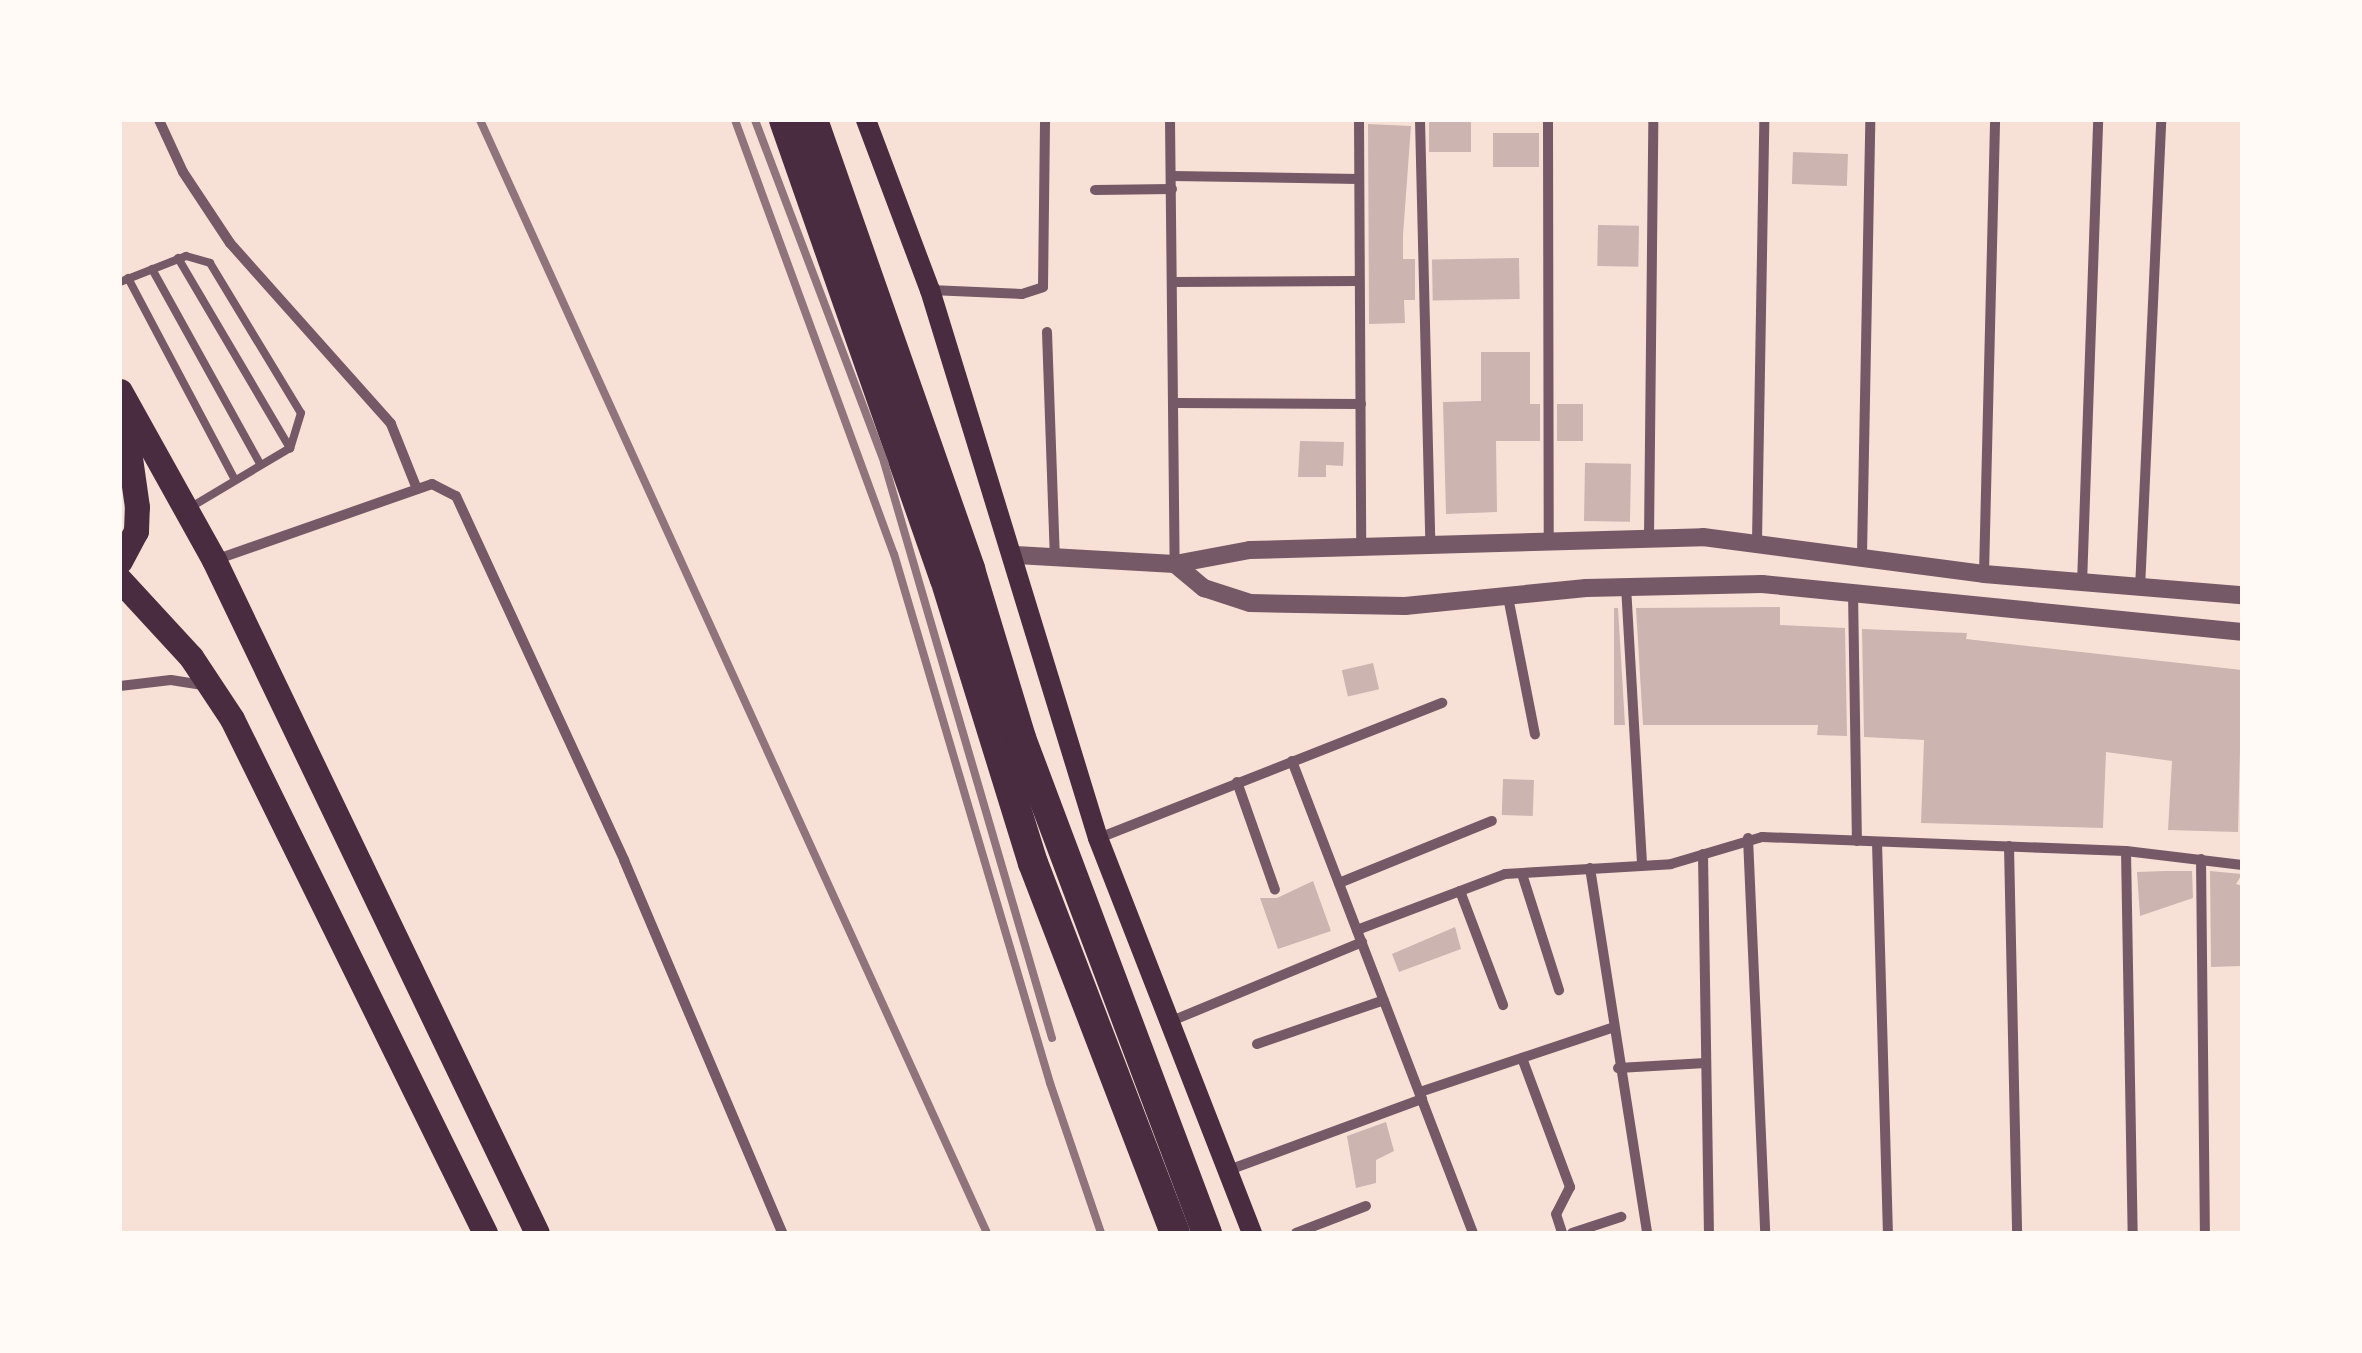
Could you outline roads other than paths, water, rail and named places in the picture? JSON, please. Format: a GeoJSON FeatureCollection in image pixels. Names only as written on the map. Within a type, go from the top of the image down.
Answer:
{"type":"FeatureCollection","features":[{"type":"Feature","properties":{"kind":"highway"},"geometry":{"type":"LineString","coordinates":[[784,120],[945,579],[1033,863],[1175,1233]]}},
{"type":"Feature","properties":{"kind":"highway"},"geometry":{"type":"LineString","coordinates":[[813,120],[970,569],[1021,738],[1208,1233]]}},
{"type":"Feature","properties":{"kind":"main road"},"geometry":{"type":"LineString","coordinates":[[866,120],[930,290],[1015,555],[1098,838],[1252,1233]]}},
{"type":"Feature","properties":{"kind":"main road"},"geometry":{"type":"LineString","coordinates":[[120,392],[214,560],[537,1233]]}},
{"type":"Feature","properties":{"kind":"main road"},"geometry":{"type":"LineString","coordinates":[[120,392],[138,507],[136,531],[120,561]]}},
{"type":"Feature","properties":{"kind":"main road"},"geometry":{"type":"LineString","coordinates":[[120,580],[213,688],[486,1233]]}},
{"type":"Feature","properties":{"kind":"street"},"geometry":{"type":"LineString","coordinates":[[159,120],[183,172],[230,243],[391,424],[417,489]]}},
{"type":"Feature","properties":{"kind":"street"},"geometry":{"type":"LineString","coordinates":[[930,290],[1022,294],[1043,287],[1045,120]]}},
{"type":"Feature","properties":{"kind":"street"},"geometry":{"type":"LineString","coordinates":[[1170,120],[1177,403],[1175,564]]}},
{"type":"Feature","properties":{"kind":"street"},"geometry":{"type":"LineString","coordinates":[[1360,120],[1361,545]]}},
{"type":"Feature","properties":{"kind":"street"},"geometry":{"type":"LineString","coordinates":[[1420,120],[1430,544]]}},
{"type":"Feature","properties":{"kind":"street"},"geometry":{"type":"LineString","coordinates":[[1548,120],[1549,539]]}},
{"type":"Feature","properties":{"kind":"street"},"geometry":{"type":"LineString","coordinates":[[1648,536],[1653,120]]}},
{"type":"Feature","properties":{"kind":"street"},"geometry":{"type":"LineString","coordinates":[[1757,541],[1764,120]]}},
{"type":"Feature","properties":{"kind":"street"},"geometry":{"type":"LineString","coordinates":[[1862,555],[1870,120]]}},
{"type":"Feature","properties":{"kind":"street"},"geometry":{"type":"LineString","coordinates":[[1984,574],[1994,120]]}},
{"type":"Feature","properties":{"kind":"street"},"geometry":{"type":"LineString","coordinates":[[2082,585],[2098,120]]}},
{"type":"Feature","properties":{"kind":"street"},"geometry":{"type":"LineString","coordinates":[[2140,589],[2160,120]]}},
{"type":"Feature","properties":{"kind":"street"},"geometry":{"type":"LineString","coordinates":[[1172,176],[1358,179]]}},
{"type":"Feature","properties":{"kind":"street"},"geometry":{"type":"LineString","coordinates":[[1095,190],[1172,189]]}},
{"type":"Feature","properties":{"kind":"street"},"geometry":{"type":"LineString","coordinates":[[1174,282],[1360,281]]}},
{"type":"Feature","properties":{"kind":"street"},"geometry":{"type":"LineString","coordinates":[[1047,332],[1054,559]]}},
{"type":"Feature","properties":{"kind":"street"},"geometry":{"type":"LineString","coordinates":[[1177,403],[1361,404]]}},
{"type":"Feature","properties":{"kind":"street"},"geometry":{"type":"LineString","coordinates":[[214,560],[417,489],[444,486],[456,496],[624,860],[782,1233]]}},
{"type":"Feature","properties":{"kind":"street"},"geometry":{"type":"LineString","coordinates":[[1015,555],[1175,564],[1235,552],[1648,536],[1757,541],[2082,585],[2242,595]]}},
{"type":"Feature","properties":{"kind":"street"},"geometry":{"type":"LineString","coordinates":[[1175,564],[1204,588],[1250,603],[1388,606],[1626,586],[1853,590],[2242,632]]}},
{"type":"Feature","properties":{"kind":"street"},"geometry":{"type":"LineString","coordinates":[[1626,586],[1642,866]]}},
{"type":"Feature","properties":{"kind":"street"},"geometry":{"type":"LineString","coordinates":[[1853,590],[1857,841]]}},
{"type":"Feature","properties":{"kind":"street"},"geometry":{"type":"LineString","coordinates":[[1508,597],[1535,734]]}},
{"type":"Feature","properties":{"kind":"street"},"geometry":{"type":"LineString","coordinates":[[120,686],[171,680],[213,688]]}},
{"type":"Feature","properties":{"kind":"street"},"geometry":{"type":"LineString","coordinates":[[1098,838],[1442,703]]}},
{"type":"Feature","properties":{"kind":"street"},"geometry":{"type":"LineString","coordinates":[[1292,761],[1473,1233]]}},
{"type":"Feature","properties":{"kind":"street"},"geometry":{"type":"LineString","coordinates":[[1236,782],[1275,890]]}},
{"type":"Feature","properties":{"kind":"street"},"geometry":{"type":"LineString","coordinates":[[1339,882],[1492,821]]}},
{"type":"Feature","properties":{"kind":"street"},"geometry":{"type":"LineString","coordinates":[[1748,838],[1765,1233]]}},
{"type":"Feature","properties":{"kind":"street"},"geometry":{"type":"LineString","coordinates":[[1358,930],[1460,890],[1522,874],[1642,866],[1704,854],[1748,838],[2126,851],[2242,865]]}},
{"type":"Feature","properties":{"kind":"street"},"geometry":{"type":"LineString","coordinates":[[1877,842],[1888,1233]]}},
{"type":"Feature","properties":{"kind":"street"},"geometry":{"type":"LineString","coordinates":[[2008,846],[2018,1233]]}},
{"type":"Feature","properties":{"kind":"street"},"geometry":{"type":"LineString","coordinates":[[2126,851],[2134,1233]]}},
{"type":"Feature","properties":{"kind":"street"},"geometry":{"type":"LineString","coordinates":[[1704,854],[1708,1233]]}},
{"type":"Feature","properties":{"kind":"street"},"geometry":{"type":"LineString","coordinates":[[2200,859],[2205,1233]]}},
{"type":"Feature","properties":{"kind":"street"},"geometry":{"type":"LineString","coordinates":[[1590,868],[1611,1028],[1647,1233]]}},
{"type":"Feature","properties":{"kind":"street"},"geometry":{"type":"LineString","coordinates":[[1522,874],[1559,990]]}},
{"type":"Feature","properties":{"kind":"street"},"geometry":{"type":"LineString","coordinates":[[1460,890],[1503,1006]]}},
{"type":"Feature","properties":{"kind":"street"},"geometry":{"type":"LineString","coordinates":[[1168,1022],[1362,942]]}},
{"type":"Feature","properties":{"kind":"street"},"geometry":{"type":"LineString","coordinates":[[1257,1044],[1384,1000]]}},
{"type":"Feature","properties":{"kind":"street"},"geometry":{"type":"LineString","coordinates":[[1225,1171],[1611,1028]]}},
{"type":"Feature","properties":{"kind":"street"},"geometry":{"type":"LineString","coordinates":[[1522,1058],[1570,1187],[1556,1214],[1562,1233]]}},
{"type":"Feature","properties":{"kind":"street"},"geometry":{"type":"LineString","coordinates":[[1618,1068],[1706,1063]]}},
{"type":"Feature","properties":{"kind":"street"},"geometry":{"type":"LineString","coordinates":[[1296,1233],[1366,1206]]}},
{"type":"Feature","properties":{"kind":"street"},"geometry":{"type":"LineString","coordinates":[[1572,1233],[1621,1217]]}},
{"type":"Feature","properties":{"kind":"lane"},"geometry":{"type":"LineString","coordinates":[[188,509],[290,448],[302,426],[296,402],[210,263],[195,255],[178,258],[124,280],[234,478]]}},
{"type":"Feature","properties":{"kind":"lane"},"geometry":{"type":"LineString","coordinates":[[178,258],[290,448]]}},
{"type":"Feature","properties":{"kind":"lane"},"geometry":{"type":"LineString","coordinates":[[152,268],[260,464]]}},
{"type":"Feature","properties":{"kind":"railway"},"geometry":{"type":"LineString","coordinates":[[480,120],[987,1233]]}},
{"type":"Feature","properties":{"kind":"railway"},"geometry":{"type":"LineString","coordinates":[[735,120],[894,554],[1050,1083],[1101,1233]]}},
{"type":"Feature","properties":{"kind":"railway"},"geometry":{"type":"LineString","coordinates":[[755,120],[884,462],[1052,1038]]}}]}
